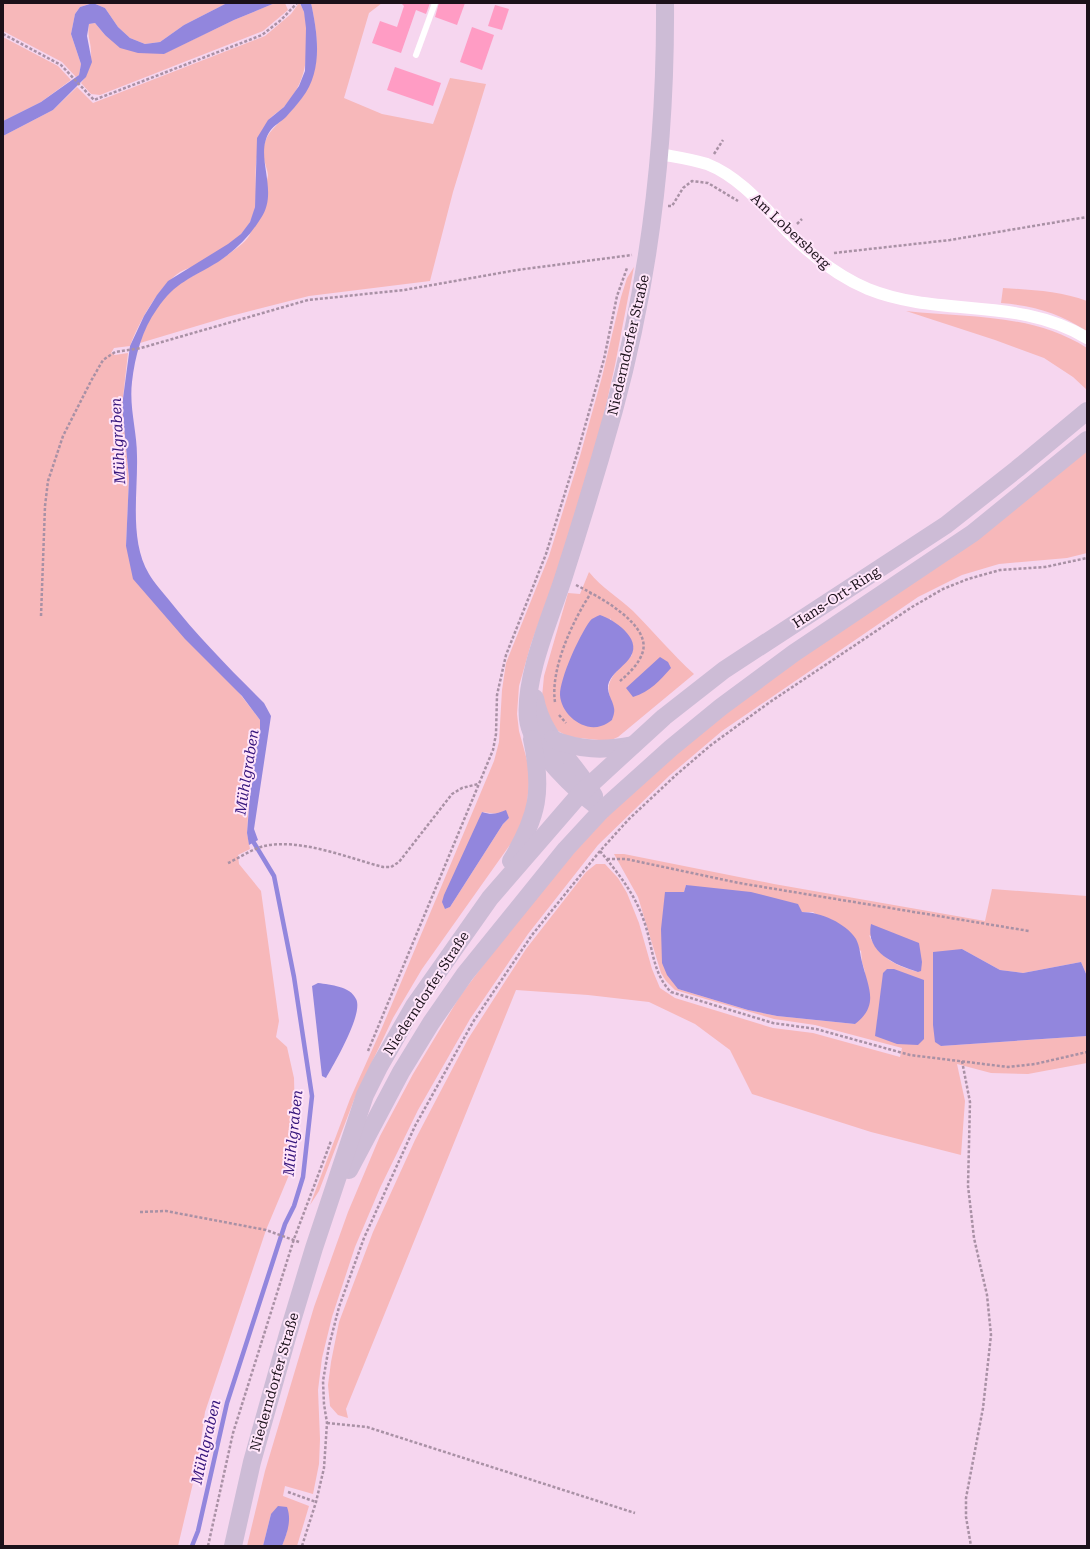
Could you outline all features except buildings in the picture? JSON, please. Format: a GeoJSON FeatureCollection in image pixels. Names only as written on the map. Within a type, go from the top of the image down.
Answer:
{"type":"FeatureCollection","features":[{"type":"Feature","properties":{"kind":"main road","name":"Niederndorfer Straße"},"geometry":{"type":"LineString","coordinates":[[324,1221],[368,1132],[401,1072],[435,1017],[465,974],[501,927],[566,849],[602,810],[584,790],[549,759],[529,728],[527,701],[532,677],[591,490],[615,406],[642,287],[660,154],[665,40],[665,3]]}},
{"type":"Feature","properties":{"kind":"main road","name":"Hans-Ort-Ring"},"geometry":{"type":"LineString","coordinates":[[584,790],[664,717],[724,670],[946,524],[1018,469],[1087,411]]}},
{"type":"Feature","properties":{"kind":"main road","name":"Hans-Ort-Ring"},"geometry":{"type":"LineString","coordinates":[[602,810],[671,748],[721,707],[794,653],[973,533],[1087,440]]}},
{"type":"Feature","properties":{"kind":"main road","name":"Niederndorfer Straße"},"geometry":{"type":"LineString","coordinates":[[532,677],[536,708],[540,720],[584,790]]}},
{"type":"Feature","properties":{"kind":"main road"},"geometry":{"type":"LineString","coordinates":[[490,898],[518,850],[535,810],[538,792],[538,774],[529,728]]}},
{"type":"Feature","properties":{"kind":"main road"},"geometry":{"type":"LineString","coordinates":[[552,739],[580,748],[614,748],[633,745]]}},
{"type":"Feature","properties":{"kind":"main road","name":"Niederndorfer Straße"},"geometry":{"type":"LineString","coordinates":[[233,1546],[268,1403],[301,1288],[365,1096],[379,1067],[414,1006],[490,898],[584,790]]}},
{"type":"Feature","properties":{"kind":"street","name":"Am Lobersberg"},"geometry":{"type":"LineString","coordinates":[[660,154],[707,164],[726,174],[755,198],[813,256],[835,272],[867,288],[893,298],[926,304],[975,307],[1018,313],[1049,320],[1074,330],[1087,338]]}},
{"type":"Feature","properties":{"kind":"lane"},"geometry":{"type":"LineString","coordinates":[[416,55],[435,3]]}},
{"type":"Feature","properties":{"kind":"path"},"geometry":{"type":"LineString","coordinates":[[3,34],[61,65],[94,100],[262,35],[281,20],[297,3]]}},
{"type":"Feature","properties":{"kind":"path"},"geometry":{"type":"LineString","coordinates":[[654,205],[672,206],[683,188],[692,181],[708,183],[742,203]]}},
{"type":"Feature","properties":{"kind":"path"},"geometry":{"type":"LineString","coordinates":[[813,256],[950,240],[1087,217]]}},
{"type":"Feature","properties":{"kind":"path"},"geometry":{"type":"LineString","coordinates":[[365,1057],[384,1016],[493,750],[496,734],[497,696],[506,655],[546,554],[578,451],[604,359],[617,296],[631,255],[632,247]]}},
{"type":"Feature","properties":{"kind":"path"},"geometry":{"type":"LineString","coordinates":[[41,616],[45,506],[48,481],[63,436],[94,376],[103,360],[115,352],[141,348],[308,300],[404,290],[517,270],[631,255]]}},
{"type":"Feature","properties":{"kind":"path"},"geometry":{"type":"LineString","coordinates":[[302,1546],[316,1502],[324,1468],[327,1423],[324,1404],[324,1381],[329,1346],[339,1307],[364,1238],[415,1126],[477,1016],[532,934],[600,851],[634,814],[676,774],[770,702],[912,607],[943,589],[968,579],[1000,570],[1045,567],[1087,558]]}},
{"type":"Feature","properties":{"kind":"path"},"geometry":{"type":"LineString","coordinates":[[563,579],[591,593],[632,621],[642,640],[643,652],[636,665],[619,682]]}},
{"type":"Feature","properties":{"kind":"path"},"geometry":{"type":"LineString","coordinates":[[556,707],[554,688],[560,658],[571,628],[591,593]]}},
{"type":"Feature","properties":{"kind":"path"},"geometry":{"type":"LineString","coordinates":[[558,714],[566,723]]}},
{"type":"Feature","properties":{"kind":"path"},"geometry":{"type":"LineString","coordinates":[[228,863],[262,846],[278,844],[305,846],[383,867],[391,867],[399,862],[452,794],[462,788],[479,784]]}},
{"type":"Feature","properties":{"kind":"path"},"geometry":{"type":"LineString","coordinates":[[600,851],[630,890],[644,921],[656,968],[662,983],[671,992],[773,1023],[816,1029],[910,1055],[1008,1067],[1035,1064],[1087,1052]]}},
{"type":"Feature","properties":{"kind":"path"},"geometry":{"type":"LineString","coordinates":[[607,859],[626,859],[739,883],[1028,931]]}},
{"type":"Feature","properties":{"kind":"path"},"geometry":{"type":"LineString","coordinates":[[962,1061],[970,1102],[968,1186],[974,1238],[987,1295],[991,1335],[983,1408],[966,1498],[966,1517],[971,1546]]}},
{"type":"Feature","properties":{"kind":"path"},"geometry":{"type":"LineString","coordinates":[[208,1546],[233,1433],[294,1240],[333,1135]]}},
{"type":"Feature","properties":{"kind":"path"},"geometry":{"type":"LineString","coordinates":[[140,1212],[166,1211],[275,1233],[287,1237]]}},
{"type":"Feature","properties":{"kind":"path"},"geometry":{"type":"LineString","coordinates":[[327,1423],[367,1427],[635,1513]]}},
{"type":"Feature","properties":{"kind":"path"},"geometry":{"type":"LineString","coordinates":[[288,1492],[316,1502]]}},
{"type":"Feature","properties":{"kind":"shaded area"},"geometry":{"type":"Polygon","coordinates":[[[3,3],[92,3],[80,7],[75,14],[71,34],[81,64],[79,75],[76,77],[62,62],[3,31],[3,3]]]}},
{"type":"Feature","properties":{"kind":"shaded area"},"geometry":{"type":"Polygon","coordinates":[[[93,3],[227,3],[184,25],[160,42],[145,44],[130,38],[118,27],[105,8],[93,3]]]}},
{"type":"Feature","properties":{"kind":"shaded area"},"geometry":{"type":"Polygon","coordinates":[[[93,3],[105,8],[118,27],[130,38],[145,44],[160,42],[184,25],[227,3],[275,3],[234,20],[164,54],[138,53],[120,48],[105,35],[95,23],[89,24],[87,36],[92,62],[86,77],[53,110],[3,136],[3,121],[41,102],[79,75],[81,64],[71,34],[75,14],[80,7],[93,3]]]}},
{"type":"Feature","properties":{"kind":"shaded area"},"geometry":{"type":"Polygon","coordinates":[[[275,3],[285,3],[288,10],[263,31],[100,95],[91,94],[81,83],[87,73],[91,61],[91,49],[88,33],[89,24],[95,23],[105,35],[163,54],[234,20],[275,3]]]}},
{"type":"Feature","properties":{"kind":"shaded area"},"geometry":{"type":"Polygon","coordinates":[[[299,3],[304,13],[307,34],[303,73],[301,81],[291,98],[284,107],[274,114],[268,121],[257,159],[255,208],[248,225],[227,247],[197,265],[180,272],[172,279],[150,306],[130,346],[114,348],[111,353],[115,355],[128,353],[122,406],[129,478],[126,546],[260,720],[260,731],[251,768],[247,833],[250,849],[238,855],[239,864],[261,891],[279,1021],[276,1037],[287,1047],[294,1078],[295,1119],[289,1175],[266,1230],[205,1412],[198,1462],[178,1546],[3,1546],[3,136],[53,110],[77,87],[93,103],[265,36],[291,14],[299,3]]]}},
{"type":"Feature","properties":{"kind":"shaded area"},"geometry":{"type":"Polygon","coordinates":[[[300,3],[311,3],[317,40],[316,65],[309,87],[302,98],[286,117],[270,131],[266,141],[264,151],[268,196],[266,207],[257,225],[237,248],[218,262],[177,286],[157,309],[143,334],[135,363],[131,392],[137,447],[137,532],[143,561],[153,581],[180,614],[215,653],[264,703],[271,716],[254,829],[258,840],[249,845],[247,833],[252,768],[260,731],[260,720],[242,696],[185,639],[133,579],[126,546],[129,478],[122,406],[130,346],[144,316],[157,295],[168,281],[228,244],[241,234],[250,222],[255,207],[257,138],[268,120],[284,107],[299,86],[305,71],[306,28],[304,12],[300,3]]]}},
{"type":"Feature","properties":{"kind":"shaded area"},"geometry":{"type":"Polygon","coordinates":[[[311,3],[382,3],[369,13],[344,98],[382,114],[433,124],[450,78],[486,84],[453,192],[430,281],[309,296],[227,317],[140,343],[145,329],[157,306],[172,289],[229,254],[249,236],[260,206],[268,175],[263,153],[265,141],[272,130],[297,104],[306,91],[312,78],[317,50],[311,3]]]}},
{"type":"Feature","properties":{"kind":"shaded area"},"geometry":{"type":"Polygon","coordinates":[[[3,37],[58,66],[71,80],[41,102],[3,121],[3,37]]]}},
{"type":"Feature","properties":{"kind":"shaded area"},"geometry":{"type":"Polygon","coordinates":[[[634,267],[598,442],[560,564],[531,644],[519,686],[517,714],[519,731],[530,771],[526,816],[512,842],[422,969],[393,1018],[354,1100],[319,1191],[310,1205],[350,1099],[381,1030],[494,761],[499,742],[502,690],[506,663],[549,556],[580,456],[627,278],[634,267]],[[482,812],[445,909],[450,907],[503,824],[509,818],[498,814],[482,812]]]}},
{"type":"Feature","properties":{"kind":"shaded area"},"geometry":{"type":"Polygon","coordinates":[[[1003,288],[1056,293],[1087,301],[1087,331],[1066,319],[1046,311],[1025,306],[1001,303],[1003,288]]]}},
{"type":"Feature","properties":{"kind":"shaded area"},"geometry":{"type":"Polygon","coordinates":[[[906,311],[999,319],[1044,328],[1066,337],[1087,348],[1087,390],[1073,377],[1044,358],[995,340],[906,311]]]}},
{"type":"Feature","properties":{"kind":"shaded area"},"geometry":{"type":"Polygon","coordinates":[[[1087,451],[1087,553],[1067,558],[999,564],[962,575],[918,597],[722,731],[669,776],[598,845],[528,934],[470,1019],[418,1110],[380,1188],[355,1247],[332,1317],[322,1358],[318,1390],[320,1439],[319,1464],[313,1494],[285,1486],[283,1496],[309,1506],[297,1546],[282,1546],[287,1532],[271,1514],[263,1546],[247,1546],[265,1471],[314,1307],[348,1212],[380,1136],[413,1074],[460,996],[518,919],[550,879],[608,815],[706,727],[1087,451]]]}},
{"type":"Feature","properties":{"kind":"shaded area"},"geometry":{"type":"Polygon","coordinates":[[[589,572],[599,583],[633,611],[694,674],[618,737],[609,741],[569,737],[558,731],[552,723],[542,697],[544,676],[568,593],[580,594],[589,572]],[[610,618],[600,726],[612,720],[613,708],[609,692],[610,682],[616,672],[632,655],[610,618]]]}},
{"type":"Feature","properties":{"kind":"shaded area"},"geometry":{"type":"Polygon","coordinates":[[[600,615],[606,617],[624,630],[633,643],[633,649],[629,659],[613,675],[608,685],[614,710],[612,720],[602,726],[594,727],[580,724],[574,720],[564,709],[560,695],[563,678],[581,636],[591,620],[600,615]]]}},
{"type":"Feature","properties":{"kind":"shaded area"},"geometry":{"type":"Polygon","coordinates":[[[660,657],[668,662],[671,668],[650,689],[633,697],[626,688],[660,657]]]}},
{"type":"Feature","properties":{"kind":"shaded area"},"geometry":{"type":"Polygon","coordinates":[[[506,810],[509,818],[503,824],[450,907],[445,909],[442,902],[444,895],[482,812],[494,814],[506,810]]]}},
{"type":"Feature","properties":{"kind":"shaded area"},"geometry":{"type":"Polygon","coordinates":[[[614,854],[624,854],[774,884],[985,921],[992,889],[1087,896],[1087,976],[1081,962],[1023,973],[1000,970],[962,949],[941,1046],[1087,1036],[1087,1063],[1028,1074],[991,1073],[957,1064],[965,1101],[961,1155],[871,1132],[752,1094],[730,1050],[695,1024],[649,1002],[588,995],[516,990],[346,1409],[348,1418],[338,1415],[330,1406],[328,1385],[339,1322],[373,1232],[415,1140],[468,1039],[526,949],[586,872],[596,864],[605,864],[618,878],[627,893],[639,923],[652,969],[660,988],[675,998],[773,1028],[813,1033],[900,1057],[902,1048],[815,1025],[774,1019],[675,990],[666,981],[661,973],[638,897],[614,854]],[[686,885],[684,892],[665,892],[678,989],[748,1010],[777,1016],[855,1024],[865,972],[861,951],[813,912],[802,912],[686,885]],[[869,935],[878,950],[889,960],[918,972],[869,935]]]}},
{"type":"Feature","properties":{"kind":"shaded area"},"geometry":{"type":"Polygon","coordinates":[[[686,885],[751,892],[798,904],[802,912],[824,916],[846,928],[856,939],[869,988],[870,1003],[863,1017],[855,1024],[777,1016],[748,1010],[678,989],[667,975],[662,963],[661,929],[665,892],[684,892],[686,885]]]}},
{"type":"Feature","properties":{"kind":"shaded area"},"geometry":{"type":"Polygon","coordinates":[[[871,924],[919,943],[922,962],[921,971],[918,972],[891,961],[877,950],[870,934],[871,924]]]}},
{"type":"Feature","properties":{"kind":"shaded area"},"geometry":{"type":"Polygon","coordinates":[[[962,949],[1000,970],[1023,973],[1081,962],[1087,976],[1087,1036],[941,1046],[935,1042],[933,1025],[933,952],[962,949]]]}},
{"type":"Feature","properties":{"kind":"shaded area"},"geometry":{"type":"Polygon","coordinates":[[[887,969],[894,969],[924,980],[924,1039],[918,1045],[897,1044],[875,1036],[883,973],[887,969]]]}},
{"type":"Feature","properties":{"kind":"shaded area"},"geometry":{"type":"Polygon","coordinates":[[[318,983],[340,987],[349,991],[356,999],[357,1006],[356,1015],[347,1038],[326,1078],[322,1076],[312,986],[318,983]]]}},
{"type":"Feature","properties":{"kind":"shaded area"},"geometry":{"type":"Polygon","coordinates":[[[278,1506],[287,1507],[289,1517],[284,1541],[282,1546],[263,1546],[271,1514],[278,1506]]]}},
{"type":"Feature","properties":{"kind":"waterway","name":"Mühlgraben"},"geometry":{"type":"LineString","coordinates":[[192,1546],[198,1531],[227,1403],[285,1224],[294,1206],[303,1177],[312,1096],[294,977],[274,876],[251,838]]}}]}
